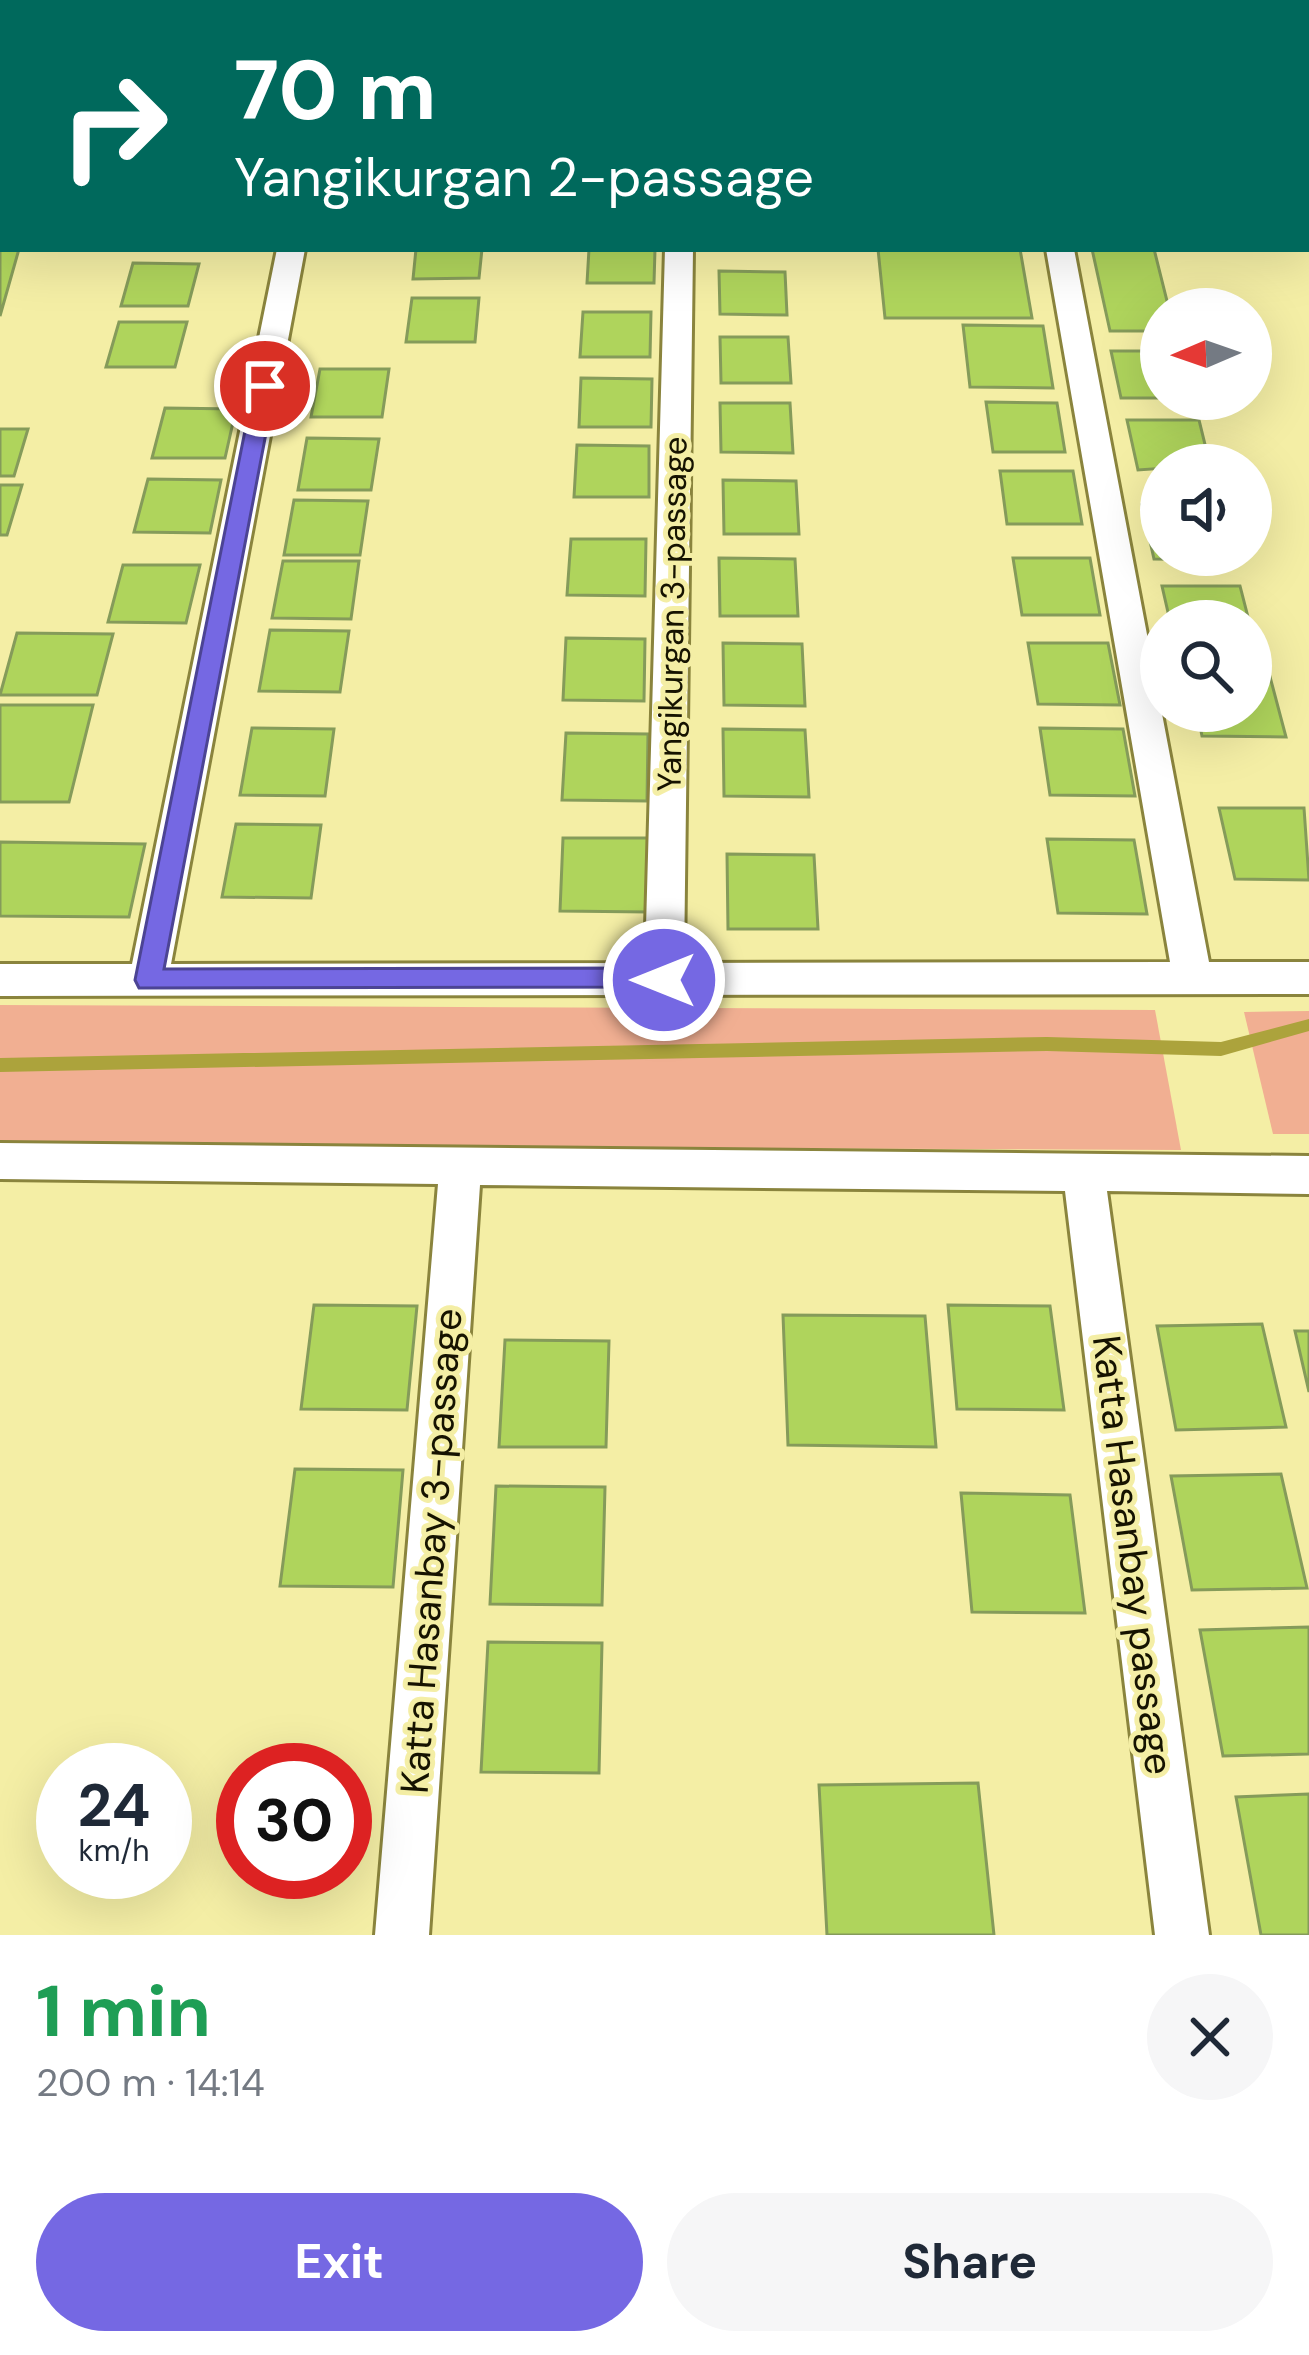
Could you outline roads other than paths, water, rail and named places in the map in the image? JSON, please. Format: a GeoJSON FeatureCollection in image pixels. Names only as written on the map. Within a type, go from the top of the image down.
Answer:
{"type":"FeatureCollection","features":[{"type":"Feature","properties":{"kind":"street"},"geometry":{"type":"LineString","coordinates":[[148,980],[290,252]]}},
{"type":"Feature","properties":{"kind":"street","name":"Yangikurgan 3-passage"},"geometry":{"type":"LineString","coordinates":[[664,980],[679,252]]}},
{"type":"Feature","properties":{"kind":"street"},"geometry":{"type":"LineString","coordinates":[[1061,252],[1193,979]]}},
{"type":"Feature","properties":{"kind":"street"},"geometry":{"type":"LineString","coordinates":[[0,980],[1309,978]]}},
{"type":"Feature","properties":{"kind":"street"},"geometry":{"type":"LineString","coordinates":[[0,1161],[1309,1175]]}},
{"type":"Feature","properties":{"kind":"street","name":"Katta Hasanbay 3-passage"},"geometry":{"type":"LineString","coordinates":[[402,1935],[460,1167]]}},
{"type":"Feature","properties":{"kind":"street","name":"Katta Hasanbay passage"},"geometry":{"type":"LineString","coordinates":[[1084,1176],[1182,1935]]}},
{"type":"Feature","properties":{"kind":"waterway"},"geometry":{"type":"LineString","coordinates":[[0,1065],[1047,1044],[1221,1049],[1309,1025]]}}]}
